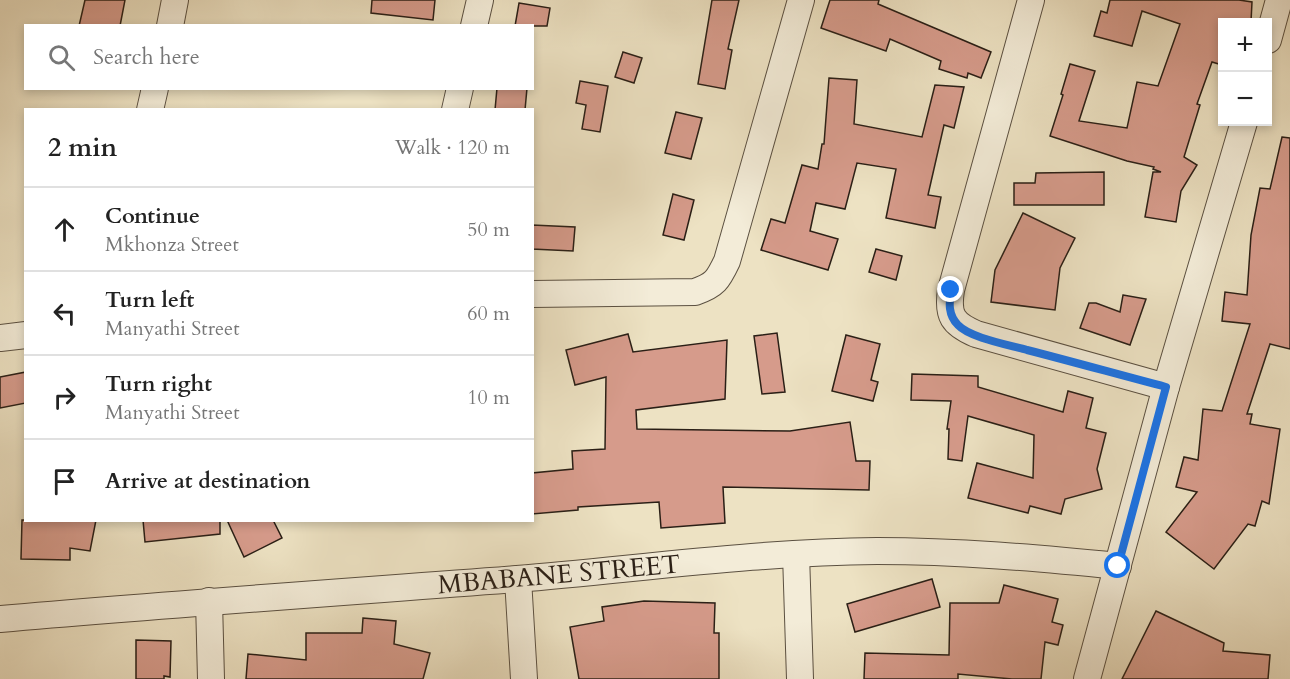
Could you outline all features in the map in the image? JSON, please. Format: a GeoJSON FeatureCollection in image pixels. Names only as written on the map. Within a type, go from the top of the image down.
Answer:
{"type":"FeatureCollection","features":[{"type":"Feature","properties":{"kind":"street"},"geometry":{"type":"LineString","coordinates":[[170,24],[175,0]]}},
{"type":"Feature","properties":{"kind":"street"},"geometry":{"type":"LineString","coordinates":[[474,24],[480,0]]}},
{"type":"Feature","properties":{"kind":"street"},"geometry":{"type":"LineString","coordinates":[[534,294],[695,292],[712,285],[719,279],[727,261],[801,0]]}},
{"type":"Feature","properties":{"kind":"street"},"geometry":{"type":"LineString","coordinates":[[1031,0],[951,290],[949,303],[952,317],[959,327],[975,334],[1166,387]]}},
{"type":"Feature","properties":{"kind":"street"},"geometry":{"type":"LineString","coordinates":[[1272,25],[1279,0]]}},
{"type":"Feature","properties":{"kind":"street"},"geometry":{"type":"LineString","coordinates":[[150,108],[155,90]]}},
{"type":"Feature","properties":{"kind":"street"},"geometry":{"type":"LineString","coordinates":[[455,108],[460,90]]}},
{"type":"Feature","properties":{"kind":"street"},"geometry":{"type":"LineString","coordinates":[[1087,679],[1166,387],[1243,126]]}},
{"type":"Feature","properties":{"kind":"street"},"geometry":{"type":"LineString","coordinates":[[0,338],[24,335]]}},
{"type":"Feature","properties":{"kind":"street","name":"MBABANE STREET"},"geometry":{"type":"LineString","coordinates":[[0,620],[209,601],[518,579],[796,554],[875,551],[944,552],[1004,555],[1118,566]]}},
{"type":"Feature","properties":{"kind":"street"},"geometry":{"type":"LineString","coordinates":[[796,554],[800,679]]}},
{"type":"Feature","properties":{"kind":"street"},"geometry":{"type":"LineString","coordinates":[[518,579],[524,679]]}},
{"type":"Feature","properties":{"kind":"street"},"geometry":{"type":"LineString","coordinates":[[209,601],[211,679]]}},
{"type":"Feature","properties":{"kind":"building"},"geometry":{"type":"Polygon","coordinates":[[[85,0],[125,0],[120,24],[79,24],[85,0]]]}},
{"type":"Feature","properties":{"kind":"building"},"geometry":{"type":"Polygon","coordinates":[[[372,0],[435,0],[433,20],[371,13],[372,0]]]}},
{"type":"Feature","properties":{"kind":"building"},"geometry":{"type":"Polygon","coordinates":[[[712,0],[739,0],[728,49],[732,50],[725,89],[698,84],[712,0]]]}},
{"type":"Feature","properties":{"kind":"building"},"geometry":{"type":"Polygon","coordinates":[[[830,0],[879,0],[878,4],[991,52],[981,78],[968,73],[967,78],[939,69],[941,61],[890,39],[886,51],[821,28],[830,0]]]}},
{"type":"Feature","properties":{"kind":"building"},"geometry":{"type":"Polygon","coordinates":[[[1110,0],[1239,0],[1252,2],[1251,18],[1218,18],[1218,64],[1212,62],[1197,104],[1200,105],[1184,157],[1197,165],[1181,191],[1176,222],[1145,217],[1153,172],[1161,172],[1153,169],[1154,167],[1127,161],[1050,136],[1070,64],[1095,71],[1079,121],[1127,128],[1137,82],[1158,86],[1180,24],[1142,11],[1132,46],[1094,36],[1101,11],[1107,13],[1110,0]]]}},
{"type":"Feature","properties":{"kind":"building"},"geometry":{"type":"Polygon","coordinates":[[[519,3],[550,8],[547,26],[515,24],[519,3]]]}},
{"type":"Feature","properties":{"kind":"building"},"geometry":{"type":"Polygon","coordinates":[[[623,52],[642,58],[634,83],[615,77],[623,52]]]}},
{"type":"Feature","properties":{"kind":"building"},"geometry":{"type":"Polygon","coordinates":[[[829,78],[857,80],[854,124],[922,137],[935,85],[964,87],[954,128],[944,125],[928,195],[941,197],[935,228],[886,218],[896,169],[857,163],[845,209],[816,203],[810,231],[838,239],[828,270],[761,250],[771,219],[785,223],[802,165],[818,169],[822,144],[824,144],[829,78]]]}},
{"type":"Feature","properties":{"kind":"building"},"geometry":{"type":"Polygon","coordinates":[[[580,81],[608,86],[600,132],[582,129],[586,105],[576,103],[580,81]]]}},
{"type":"Feature","properties":{"kind":"building"},"geometry":{"type":"Polygon","coordinates":[[[497,90],[527,90],[525,108],[495,108],[497,90]]]}},
{"type":"Feature","properties":{"kind":"building"},"geometry":{"type":"Polygon","coordinates":[[[676,112],[702,118],[691,159],[665,153],[676,112]]]}},
{"type":"Feature","properties":{"kind":"building"},"geometry":{"type":"Polygon","coordinates":[[[1282,137],[1290,138],[1290,349],[1270,344],[1247,414],[1252,414],[1250,424],[1280,429],[1269,504],[1262,501],[1255,526],[1248,524],[1214,569],[1166,532],[1197,492],[1176,487],[1184,457],[1198,460],[1203,409],[1222,411],[1250,324],[1222,321],[1225,292],[1247,295],[1251,235],[1260,188],[1270,189],[1282,137]]]}},
{"type":"Feature","properties":{"kind":"building"},"geometry":{"type":"Polygon","coordinates":[[[1104,172],[1104,205],[1014,205],[1014,183],[1035,183],[1036,173],[1104,172]]]}},
{"type":"Feature","properties":{"kind":"building"},"geometry":{"type":"Polygon","coordinates":[[[673,194],[694,200],[684,240],[663,235],[673,194]]]}},
{"type":"Feature","properties":{"kind":"building"},"geometry":{"type":"Polygon","coordinates":[[[1023,213],[1075,238],[1060,268],[1055,310],[991,302],[995,270],[1023,213]]]}},
{"type":"Feature","properties":{"kind":"building"},"geometry":{"type":"Polygon","coordinates":[[[534,225],[575,227],[573,251],[534,249],[534,225]]]}},
{"type":"Feature","properties":{"kind":"building"},"geometry":{"type":"Polygon","coordinates":[[[876,249],[902,256],[896,280],[869,272],[876,249]]]}},
{"type":"Feature","properties":{"kind":"building"},"geometry":{"type":"Polygon","coordinates":[[[1123,295],[1146,299],[1130,345],[1080,328],[1089,303],[1096,303],[1120,312],[1123,295]]]}},
{"type":"Feature","properties":{"kind":"building"},"geometry":{"type":"Polygon","coordinates":[[[777,333],[785,392],[762,394],[754,336],[777,333]]]}},
{"type":"Feature","properties":{"kind":"building"},"geometry":{"type":"Polygon","coordinates":[[[628,334],[633,352],[727,340],[725,399],[636,410],[637,429],[790,431],[850,422],[856,461],[870,461],[869,490],[723,487],[725,523],[661,528],[659,502],[578,507],[578,510],[534,514],[534,473],[573,469],[572,451],[605,449],[606,377],[575,385],[566,350],[628,334]]]}},
{"type":"Feature","properties":{"kind":"building"},"geometry":{"type":"Polygon","coordinates":[[[846,335],[880,344],[871,380],[878,382],[873,401],[832,391],[846,335]]]}},
{"type":"Feature","properties":{"kind":"building"},"geometry":{"type":"Polygon","coordinates":[[[24,372],[24,403],[0,408],[0,377],[24,372]]]}},
{"type":"Feature","properties":{"kind":"building"},"geometry":{"type":"Polygon","coordinates":[[[912,374],[978,376],[978,387],[1063,412],[1068,391],[1093,398],[1086,428],[1106,433],[1097,469],[1102,489],[1065,499],[1061,514],[1030,506],[1028,513],[968,498],[977,463],[1033,478],[1034,435],[968,416],[962,461],[948,459],[949,429],[947,429],[951,401],[911,400],[912,374]]]}},
{"type":"Feature","properties":{"kind":"building"},"geometry":{"type":"Polygon","coordinates":[[[22,520],[24,522],[96,522],[90,551],[70,548],[70,560],[21,559],[22,520]]]}},
{"type":"Feature","properties":{"kind":"building"},"geometry":{"type":"Polygon","coordinates":[[[143,522],[220,522],[220,534],[145,542],[143,522]]]}},
{"type":"Feature","properties":{"kind":"building"},"geometry":{"type":"Polygon","coordinates":[[[228,522],[274,522],[282,538],[244,557],[228,522]]]}},
{"type":"Feature","properties":{"kind":"building"},"geometry":{"type":"Polygon","coordinates":[[[932,579],[940,607],[855,632],[847,604],[932,579]]]}},
{"type":"Feature","properties":{"kind":"building"},"geometry":{"type":"Polygon","coordinates":[[[1004,585],[1058,599],[1052,622],[1063,625],[1058,645],[1045,642],[1041,679],[958,674],[958,679],[864,679],[865,653],[949,655],[950,603],[999,603],[1004,585]]]}},
{"type":"Feature","properties":{"kind":"building"},"geometry":{"type":"Polygon","coordinates":[[[644,601],[715,603],[714,633],[719,633],[719,679],[579,679],[570,627],[604,621],[602,607],[644,601]]]}},
{"type":"Feature","properties":{"kind":"building"},"geometry":{"type":"Polygon","coordinates":[[[1156,611],[1224,643],[1223,651],[1270,655],[1268,679],[1122,679],[1156,611]]]}},
{"type":"Feature","properties":{"kind":"building"},"geometry":{"type":"Polygon","coordinates":[[[363,618],[396,621],[394,644],[430,653],[423,679],[246,679],[248,654],[306,660],[306,633],[362,633],[363,618]]]}},
{"type":"Feature","properties":{"kind":"building"},"geometry":{"type":"Polygon","coordinates":[[[136,640],[171,641],[170,677],[136,679],[136,640]]]}},
{"type":"Feature","properties":{"kind":"route"},"geometry":{"type":"LineString","coordinates":[[951,290],[949,303],[952,317],[959,327],[967,331],[999,342],[1166,387],[1118,566]]}}]}
